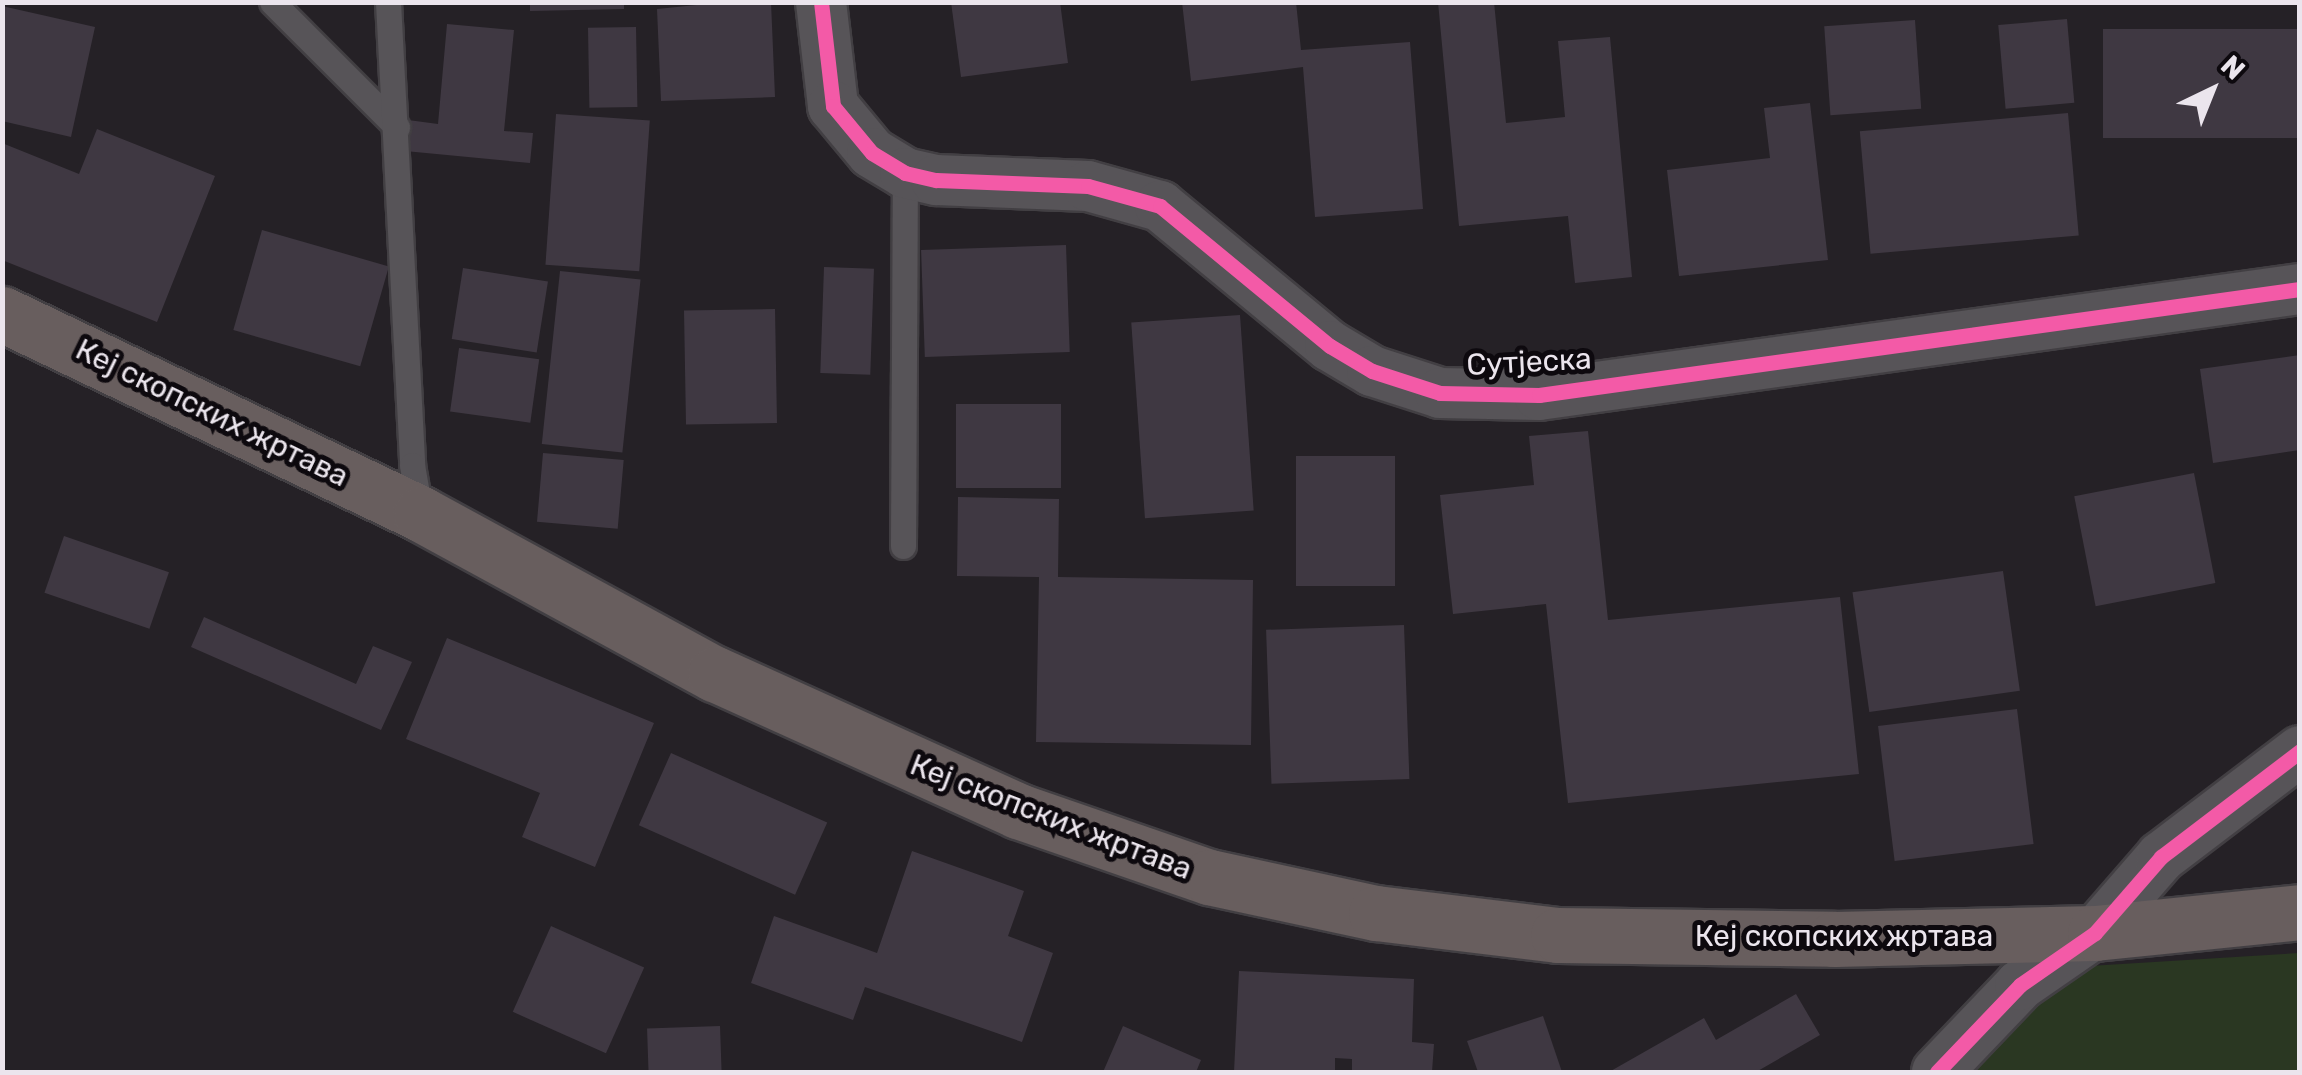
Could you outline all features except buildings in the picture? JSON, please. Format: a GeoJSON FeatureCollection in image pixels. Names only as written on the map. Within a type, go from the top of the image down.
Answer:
{"type":"FeatureCollection","features":[{"type":"Feature","properties":{"kind":"main road","name":"Кеј скопских жртава"},"geometry":{"type":"LineString","coordinates":[[2,314],[420,514],[715,674],[1018,811],[1209,877],[1376,912],[1558,935],[1834,939],[2095,933],[2300,912]]}},
{"type":"Feature","properties":{"kind":"street"},"geometry":{"type":"LineString","coordinates":[[821,2],[833,106],[852,136],[905,173]]}},
{"type":"Feature","properties":{"kind":"street","name":"Сутјеска"},"geometry":{"type":"LineString","coordinates":[[905,173],[1088,186],[1160,206],[1330,346],[1372,371],[1440,392],[1492,398],[2300,289]]}},
{"type":"Feature","properties":{"kind":"street"},"geometry":{"type":"LineString","coordinates":[[2095,933],[2161,857],[2300,751]]}},
{"type":"Feature","properties":{"kind":"street","name":"Кеј скопских жртава"},"geometry":{"type":"LineString","coordinates":[[1937,1072],[2020,984],[2095,933]]}},
{"type":"Feature","properties":{"kind":"lane"},"geometry":{"type":"LineString","coordinates":[[272,2],[397,127]]}},
{"type":"Feature","properties":{"kind":"lane"},"geometry":{"type":"LineString","coordinates":[[388,2],[412,465],[420,514]]}},
{"type":"Feature","properties":{"kind":"lane"},"geometry":{"type":"LineString","coordinates":[[903,546],[905,173]]}},
{"type":"Feature","properties":{"kind":"green space"},"geometry":{"type":"Polygon","coordinates":[[[2299,953],[2299,1072],[1937,1072],[2057,968],[2299,953]]]}},
{"type":"Feature","properties":{"kind":"cycle path"},"geometry":{"type":"LineString","coordinates":[[821,2],[833,106],[872,153],[905,173],[936,180],[1088,186],[1160,206],[1330,346],[1372,371],[1440,393],[1539,395],[2300,289]]}},
{"type":"Feature","properties":{"kind":"cycle path"},"geometry":{"type":"LineString","coordinates":[[1937,1072],[2020,985],[2095,933],[2161,857],[2300,751]]}}]}
